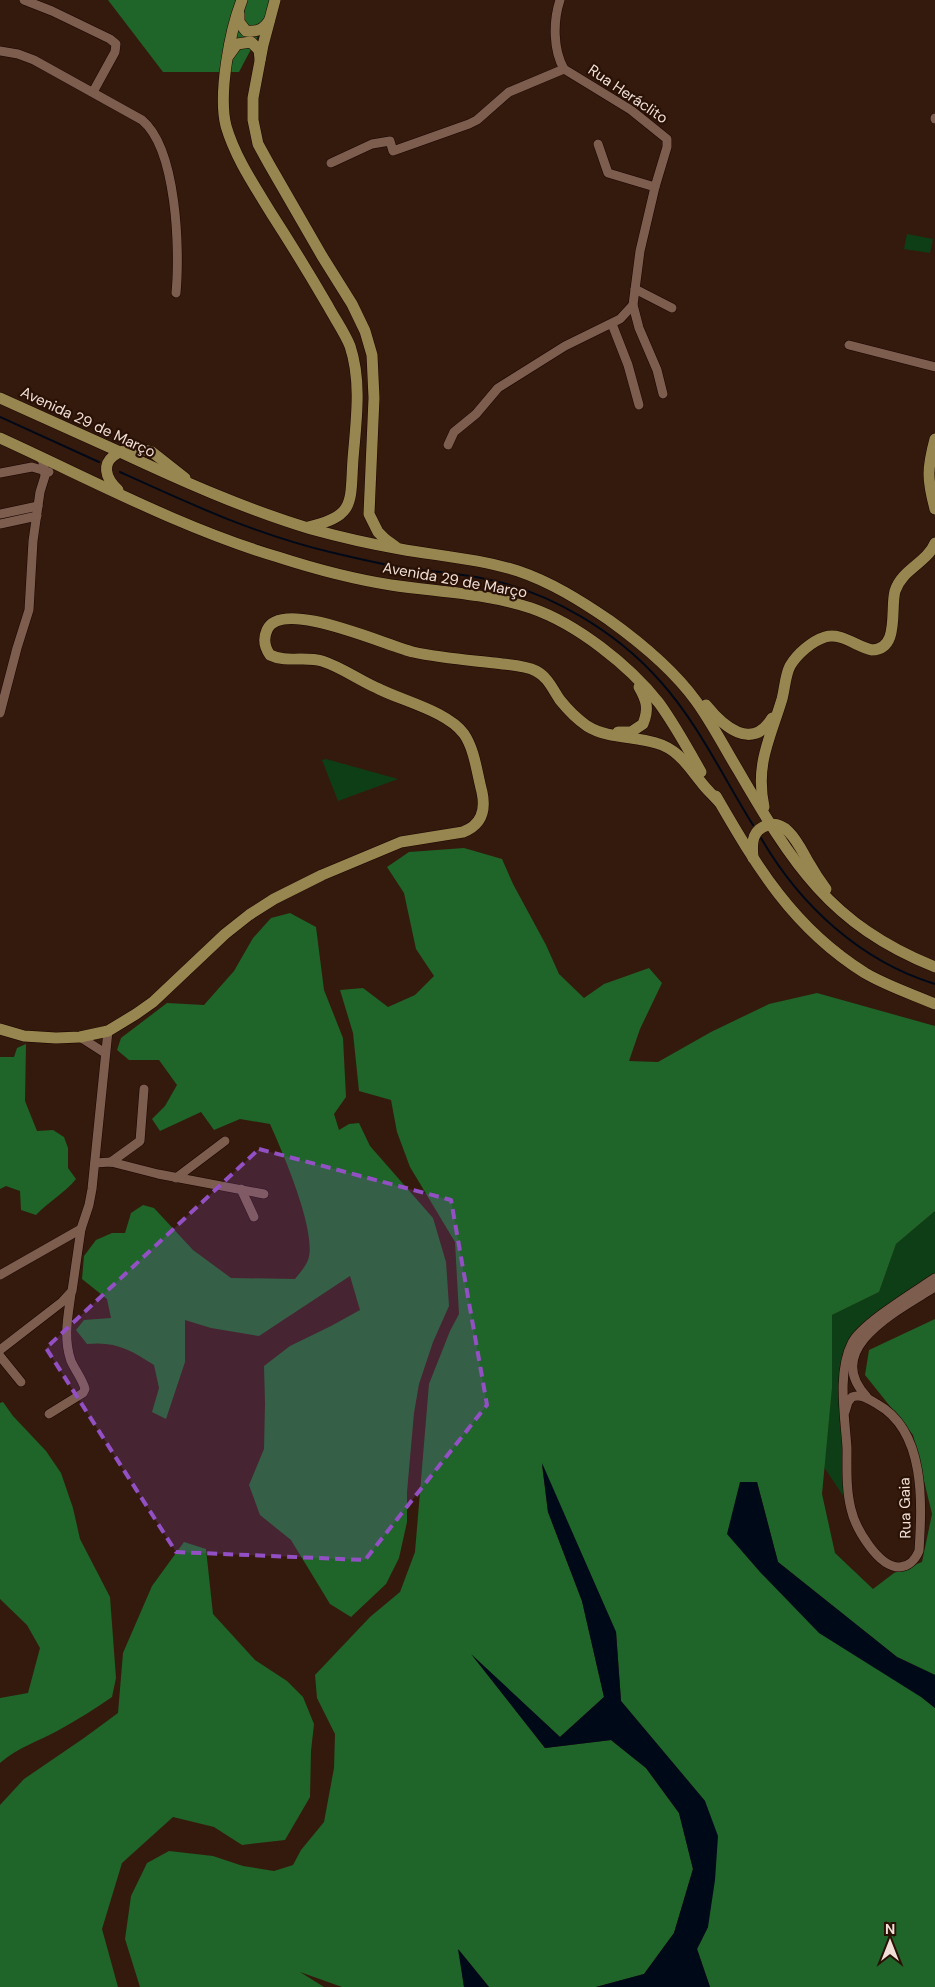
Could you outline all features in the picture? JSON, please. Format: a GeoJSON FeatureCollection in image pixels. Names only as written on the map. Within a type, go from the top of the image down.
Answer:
{"type":"FeatureCollection","features":[{"type":"Feature","properties":{"kind":"main road"},"geometry":{"type":"LineString","coordinates":[[275,0],[253,98],[253,120],[258,144],[322,256],[352,304],[365,331],[372,355],[374,398],[369,514],[380,535],[402,550]]}},
{"type":"Feature","properties":{"kind":"main road"},"geometry":{"type":"LineString","coordinates":[[241,2],[239,22],[246,30],[258,31],[265,27],[271,18]]}},
{"type":"Feature","properties":{"kind":"main road"},"geometry":{"type":"LineString","coordinates":[[241,2],[228,57],[223,101],[226,124],[233,148],[307,270],[350,346],[356,379],[357,403],[351,495],[345,511],[338,518],[306,527]]}},
{"type":"Feature","properties":{"kind":"main road"},"geometry":{"type":"LineString","coordinates":[[228,57],[237,44],[251,42],[259,50],[260,64]]}},
{"type":"Feature","properties":{"kind":"main road","name":"Avenida 29 de Março"},"geometry":{"type":"LineString","coordinates":[[0,398],[197,487],[306,527],[352,540],[402,550],[485,562],[518,571],[543,581],[610,621],[653,654],[679,680],[705,714],[768,821]]}},
{"type":"Feature","properties":{"kind":"main road","name":"Avenida 29 de Março"},"geometry":{"type":"LineString","coordinates":[[0,438],[125,496],[225,539],[300,564],[367,580],[493,599],[529,608],[581,634],[631,674],[660,704],[754,860],[790,910],[819,939],[866,973],[895,988],[935,1004]]}},
{"type":"Feature","properties":{"kind":"main road"},"geometry":{"type":"LineString","coordinates":[[935,439],[928,472],[928,482],[935,509]]}},
{"type":"Feature","properties":{"kind":"main road"},"geometry":{"type":"LineString","coordinates":[[119,452],[109,460],[106,471],[111,483],[125,496]]}},
{"type":"Feature","properties":{"kind":"main road"},"geometry":{"type":"LineString","coordinates":[[768,821],[760,785],[761,765],[784,694],[789,668],[808,646],[824,637],[838,636],[872,650],[877,650],[887,644],[890,638],[894,598],[899,581],[905,573],[928,554],[935,543]]}},
{"type":"Feature","properties":{"kind":"main road"},"geometry":{"type":"LineString","coordinates":[[0,1029],[38,1037],[80,1037],[108,1031],[153,1002],[225,934],[249,915],[274,899],[322,875],[401,842],[452,834],[470,829],[479,822],[482,814],[482,796],[468,741],[460,730],[445,718],[387,693],[325,662],[285,660],[270,655],[266,650],[266,631],[273,623],[285,618],[343,629],[414,652],[535,670],[547,680],[568,709],[579,720],[599,732],[657,743],[671,750],[684,760],[702,785],[719,802]]}},
{"type":"Feature","properties":{"kind":"main road"},"geometry":{"type":"LineString","coordinates":[[579,720],[614,731],[631,732],[638,729],[643,724],[648,708],[643,694],[631,674]]}},
{"type":"Feature","properties":{"kind":"main road"},"geometry":{"type":"LineString","coordinates":[[679,680],[728,728],[744,734],[758,732],[768,725],[786,681]]}},
{"type":"Feature","properties":{"kind":"main road"},"geometry":{"type":"LineString","coordinates":[[754,860],[752,849],[754,836],[768,821]]}},
{"type":"Feature","properties":{"kind":"main road"},"geometry":{"type":"LineString","coordinates":[[768,821],[796,838],[814,872],[843,915],[872,937],[891,948],[935,967]]}},
{"type":"Feature","properties":{"kind":"street"},"geometry":{"type":"LineString","coordinates":[[24,0],[41,3],[110,39],[116,44],[115,52],[93,92]]}},
{"type":"Feature","properties":{"kind":"street","name":"Rua Heráclito"},"geometry":{"type":"LineString","coordinates":[[560,0],[556,19],[557,45],[560,61],[564,69],[618,101],[665,136],[668,142],[640,251],[632,305]]}},
{"type":"Feature","properties":{"kind":"street"},"geometry":{"type":"LineString","coordinates":[[0,51],[18,54],[34,60],[142,120],[154,132],[170,178],[176,228],[178,276],[176,293]]}},
{"type":"Feature","properties":{"kind":"street"},"geometry":{"type":"LineString","coordinates":[[331,163],[360,148],[380,142],[390,140],[393,151],[477,120],[510,92],[564,69]]}},
{"type":"Feature","properties":{"kind":"street"},"geometry":{"type":"LineString","coordinates":[[598,144],[608,173],[655,187]]}},
{"type":"Feature","properties":{"kind":"street"},"geometry":{"type":"LineString","coordinates":[[635,289],[672,308]]}},
{"type":"Feature","properties":{"kind":"street"},"geometry":{"type":"LineString","coordinates":[[448,445],[454,432],[476,414],[498,388],[566,346],[612,324],[625,315],[632,305]]}},
{"type":"Feature","properties":{"kind":"street"},"geometry":{"type":"LineString","coordinates":[[632,305],[639,328],[657,370],[663,394]]}},
{"type":"Feature","properties":{"kind":"street"},"geometry":{"type":"LineString","coordinates":[[612,324],[628,364],[639,405]]}},
{"type":"Feature","properties":{"kind":"street"},"geometry":{"type":"LineString","coordinates":[[849,345],[935,367]]}},
{"type":"Feature","properties":{"kind":"street"},"geometry":{"type":"LineString","coordinates":[[0,713],[29,610],[36,516],[40,492],[46,473],[40,456]]}},
{"type":"Feature","properties":{"kind":"street"},"geometry":{"type":"LineString","coordinates":[[0,473],[32,467],[46,473],[70,470]]}},
{"type":"Feature","properties":{"kind":"street"},"geometry":{"type":"LineString","coordinates":[[0,514],[38,506]]}},
{"type":"Feature","properties":{"kind":"street"},"geometry":{"type":"LineString","coordinates":[[0,524],[36,516]]}},
{"type":"Feature","properties":{"kind":"street"},"geometry":{"type":"LineString","coordinates":[[48,1414],[83,1393],[84,1389],[72,1362],[67,1344],[66,1326],[81,1229],[90,1204],[108,1031]]}},
{"type":"Feature","properties":{"kind":"street"},"geometry":{"type":"LineString","coordinates":[[80,1037],[105,1053]]}},
{"type":"Feature","properties":{"kind":"street"},"geometry":{"type":"LineString","coordinates":[[111,1162],[140,1141],[144,1089]]}},
{"type":"Feature","properties":{"kind":"street"},"geometry":{"type":"LineString","coordinates":[[176,1178],[225,1141]]}},
{"type":"Feature","properties":{"kind":"street"},"geometry":{"type":"LineString","coordinates":[[95,1163],[111,1162],[176,1178],[240,1188],[264,1194]]}},
{"type":"Feature","properties":{"kind":"street"},"geometry":{"type":"LineString","coordinates":[[240,1188],[254,1217]]}},
{"type":"Feature","properties":{"kind":"street"},"geometry":{"type":"LineString","coordinates":[[0,1275],[81,1229]]}},
{"type":"Feature","properties":{"kind":"street","name":"Rua Gaia"},"geometry":{"type":"LineString","coordinates":[[935,1278],[860,1332],[852,1341],[846,1360],[843,1388],[847,1489],[851,1511],[872,1550],[883,1561],[898,1567],[909,1564],[916,1559],[919,1551],[919,1474],[911,1447],[900,1425],[885,1408],[869,1399],[860,1389],[854,1375],[854,1356],[869,1333],[886,1319],[935,1287]]}},
{"type":"Feature","properties":{"kind":"street"},"geometry":{"type":"LineString","coordinates":[[0,1350],[62,1302],[72,1291]]}},
{"type":"Feature","properties":{"kind":"street"},"geometry":{"type":"LineString","coordinates":[[0,1356],[21,1382]]}},
{"type":"Feature","properties":{"kind":"street"},"geometry":{"type":"LineString","coordinates":[[845,1412],[848,1402],[852,1397],[861,1396],[869,1399]]}},
{"type":"Feature","properties":{"kind":"highlighted area"},"geometry":{"type":"Polygon","coordinates":[[[259,1149],[451,1200],[487,1405],[365,1560],[176,1552],[46,1348],[259,1149]]]}},
{"type":"Feature","properties":{"kind":"green space"},"geometry":{"type":"Polygon","coordinates":[[[108,0],[277,0],[239,72],[163,72],[108,0]]]}},
{"type":"Feature","properties":{"kind":"green space"},"geometry":{"type":"Polygon","coordinates":[[[907,234],[933,239],[930,253],[904,249],[907,234]]]}},
{"type":"Feature","properties":{"kind":"green space"},"geometry":{"type":"Polygon","coordinates":[[[326,759],[398,779],[338,801],[322,760],[326,759]]]}},
{"type":"Feature","properties":{"kind":"green space"},"geometry":{"type":"Polygon","coordinates":[[[464,848],[502,859],[559,974],[584,998],[604,984],[649,968],[662,983],[640,1029],[629,1061],[658,1062],[711,1032],[769,1004],[817,993],[935,1026],[935,1211],[896,1244],[879,1292],[832,1315],[832,1388],[822,1494],[835,1553],[873,1589],[894,1573],[922,1562],[932,1514],[913,1435],[865,1375],[869,1350],[935,1319],[935,1675],[897,1657],[778,1562],[757,1482],[728,1534],[935,1708],[935,1987],[710,1987],[697,1949],[708,1927],[705,1801],[621,1701],[616,1632],[542,1465],[548,1512],[582,1601],[604,1697],[560,1737],[474,1657],[545,1748],[611,1740],[646,1768],[679,1813],[693,1869],[674,1933],[644,1974],[596,1987],[489,1987],[459,1950],[464,1987],[342,1987],[300,1972],[324,1987],[140,1987],[125,1939],[131,1896],[147,1863],[169,1851],[213,1856],[243,1866],[274,1871],[293,1865],[301,1850],[324,1822],[334,1768],[335,1734],[317,1698],[315,1675],[370,1617],[400,1592],[415,1552],[429,1384],[450,1331],[459,1314],[455,1242],[410,1167],[397,1132],[391,1100],[359,1091],[353,1033],[340,990],[363,988],[388,1007],[415,995],[434,976],[416,949],[404,893],[387,867],[409,852],[464,848]]]}},
{"type":"Feature","properties":{"kind":"green space"},"geometry":{"type":"Polygon","coordinates":[[[290,913],[316,927],[324,990],[343,1038],[346,1097],[334,1114],[339,1130],[349,1124],[359,1123],[370,1146],[433,1218],[446,1262],[449,1306],[433,1342],[419,1384],[414,1413],[407,1492],[407,1522],[399,1558],[386,1584],[351,1617],[330,1604],[291,1540],[260,1515],[249,1485],[264,1449],[264,1366],[290,1346],[360,1310],[350,1276],[259,1336],[211,1328],[185,1320],[185,1362],[166,1419],[152,1412],[159,1388],[154,1365],[138,1355],[115,1345],[87,1344],[76,1330],[84,1320],[111,1318],[107,1299],[82,1279],[84,1256],[96,1240],[112,1233],[125,1233],[131,1213],[143,1205],[154,1208],[193,1250],[231,1278],[295,1279],[307,1262],[310,1248],[304,1212],[270,1124],[240,1119],[214,1130],[201,1112],[160,1131],[152,1119],[165,1106],[177,1085],[159,1060],[129,1060],[117,1050],[121,1038],[167,1003],[204,1005],[234,971],[253,938],[271,918],[290,913]]]}},
{"type":"Feature","properties":{"kind":"green space"},"geometry":{"type":"Polygon","coordinates":[[[26,1044],[25,1101],[37,1131],[53,1130],[64,1137],[68,1148],[68,1168],[76,1179],[36,1215],[21,1210],[20,1191],[6,1186],[0,1189],[0,1057],[14,1057],[17,1048],[26,1044]]]}},
{"type":"Feature","properties":{"kind":"green space"},"geometry":{"type":"Polygon","coordinates":[[[935,1211],[935,1278],[854,1335],[842,1355],[844,1497],[824,1467],[832,1388],[832,1315],[879,1292],[896,1244],[935,1211]]]}},
{"type":"Feature","properties":{"kind":"green space"},"geometry":{"type":"Polygon","coordinates":[[[3,1402],[13,1416],[46,1451],[61,1473],[73,1508],[80,1539],[110,1597],[116,1678],[112,1697],[93,1710],[21,1749],[0,1763],[0,1698],[28,1693],[40,1648],[27,1625],[0,1599],[0,1403],[3,1402]]]}},
{"type":"Feature","properties":{"kind":"green space"},"geometry":{"type":"Polygon","coordinates":[[[184,1542],[206,1549],[213,1614],[255,1660],[287,1681],[303,1697],[314,1724],[311,1751],[310,1797],[285,1840],[242,1845],[214,1827],[173,1817],[122,1863],[102,1929],[118,1987],[0,1987],[0,1805],[24,1779],[118,1713],[123,1653],[152,1586],[184,1542]]]}},
{"type":"Feature","properties":{"kind":"water"},"geometry":{"type":"Polygon","coordinates":[[[542,1463],[616,1632],[621,1701],[705,1801],[718,1836],[715,1880],[708,1927],[697,1949],[710,1987],[596,1987],[644,1974],[674,1933],[693,1869],[679,1813],[646,1768],[611,1740],[545,1748],[471,1654],[560,1737],[604,1697],[582,1601],[548,1512],[542,1463]]]}},
{"type":"Feature","properties":{"kind":"water"},"geometry":{"type":"Polygon","coordinates":[[[740,1482],[757,1482],[778,1562],[897,1657],[935,1675],[935,1708],[921,1697],[819,1633],[760,1572],[727,1534],[740,1482]]]}},
{"type":"Feature","properties":{"kind":"water"},"geometry":{"type":"Polygon","coordinates":[[[458,1949],[489,1987],[464,1987],[458,1949]]]}},
{"type":"Feature","properties":{"kind":"waterway"},"geometry":{"type":"LineString","coordinates":[[0,417],[99,462]]}},
{"type":"Feature","properties":{"kind":"waterway"},"geometry":{"type":"LineString","coordinates":[[120,472],[197,506],[276,537],[377,563],[465,575],[509,585],[533,593],[580,616],[624,646],[643,663],[674,697],[698,732],[753,825]]}},
{"type":"Feature","properties":{"kind":"waterway"},"geometry":{"type":"LineString","coordinates":[[761,838],[794,886],[813,908],[834,927],[882,961],[908,974],[935,984]]}}]}
